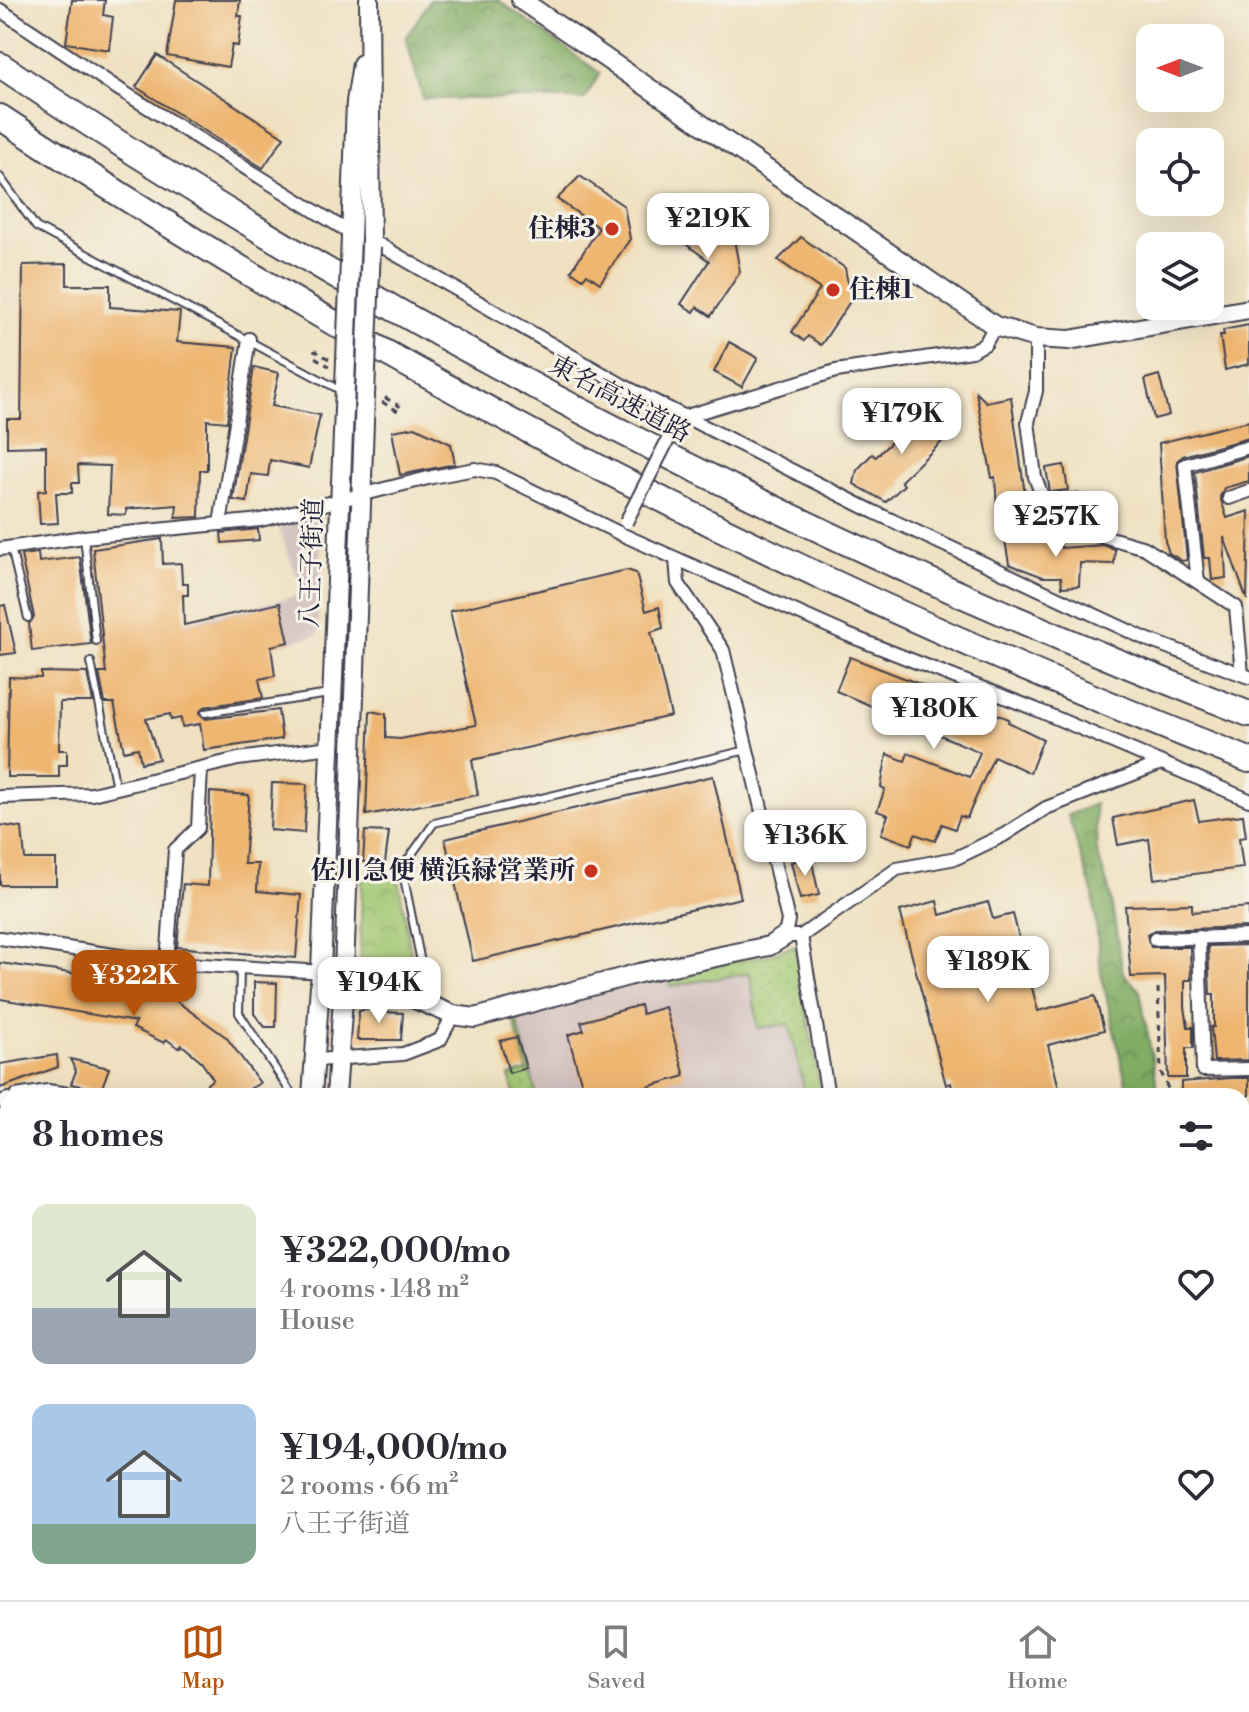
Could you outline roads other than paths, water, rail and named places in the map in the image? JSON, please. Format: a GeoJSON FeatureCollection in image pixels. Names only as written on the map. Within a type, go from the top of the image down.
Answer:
{"type":"FeatureCollection","features":[{"type":"Feature","properties":{"kind":"highway","name":"東名高速道路"},"geometry":{"type":"LineString","coordinates":[[0,65],[189,186],[584,414],[741,492],[1023,623],[1249,714]]}},
{"type":"Feature","properties":{"kind":"highway"},"geometry":{"type":"LineString","coordinates":[[0,117],[171,226],[313,310],[619,480],[833,584],[1005,661],[1249,760]]}},
{"type":"Feature","properties":{"kind":"street","name":"八王子街道"},"geometry":{"type":"LineString","coordinates":[[313,1088],[321,971],[356,102],[369,0]]}},
{"type":"Feature","properties":{"kind":"street"},"geometry":{"type":"LineString","coordinates":[[521,0],[995,326],[1036,338],[1093,337],[1249,309]]}},
{"type":"Feature","properties":{"kind":"street"},"geometry":{"type":"LineString","coordinates":[[0,10],[120,90],[352,236]]}},
{"type":"Feature","properties":{"kind":"street","name":"八王子街道"},"geometry":{"type":"LineString","coordinates":[[337,1088],[344,973],[361,496],[377,398],[371,244],[372,102],[367,33]]}},
{"type":"Feature","properties":{"kind":"street"},"geometry":{"type":"LineString","coordinates":[[371,244],[679,420],[1146,639],[1245,675],[1236,607],[1145,548],[1068,526],[1047,509],[1035,477],[1028,422],[1036,391],[1036,338]]}},
{"type":"Feature","properties":{"kind":"street"},"geometry":{"type":"LineString","coordinates":[[624,528],[679,420],[836,371],[972,351],[985,344],[995,326]]}},
{"type":"Feature","properties":{"kind":"street"},"geometry":{"type":"LineString","coordinates":[[220,524],[249,339]]}},
{"type":"Feature","properties":{"kind":"street"},"geometry":{"type":"LineString","coordinates":[[1198,582],[1185,465],[1249,447]]}},
{"type":"Feature","properties":{"kind":"street"},"geometry":{"type":"LineString","coordinates":[[6,548],[84,537],[261,520],[475,469],[496,473],[624,528],[676,559],[848,635],[1035,709],[1249,800]]}},
{"type":"Feature","properties":{"kind":"street"},"geometry":{"type":"LineString","coordinates":[[1229,498],[1249,491]]}},
{"type":"Feature","properties":{"kind":"street"},"geometry":{"type":"LineString","coordinates":[[676,559],[678,583],[723,650],[793,936],[826,1088]]}},
{"type":"Feature","properties":{"kind":"street"},"geometry":{"type":"LineString","coordinates":[[0,797],[92,794],[238,759],[330,747]]}},
{"type":"Feature","properties":{"kind":"street"},"geometry":{"type":"LineString","coordinates":[[0,938],[167,963],[356,974],[453,1015],[475,1018],[639,973],[769,946],[793,936],[897,869],[956,858],[1004,835],[1046,808],[1159,764]]}},
{"type":"Feature","properties":{"kind":"street"},"geometry":{"type":"LineString","coordinates":[[167,963],[175,850],[198,828],[201,769]]}},
{"type":"Feature","properties":{"kind":"street"},"geometry":{"type":"LineString","coordinates":[[1155,939],[1249,936]]}},
{"type":"Feature","properties":{"kind":"street"},"geometry":{"type":"LineString","coordinates":[[1199,937],[1203,1070],[1249,1069]]}},
{"type":"Feature","properties":{"kind":"street"},"geometry":{"type":"LineString","coordinates":[[317,1060],[340,1061],[403,1054],[440,1040],[453,1015]]}},
{"type":"Feature","properties":{"kind":"lane"},"geometry":{"type":"LineString","coordinates":[[0,177],[36,227],[345,389]]}},
{"type":"Feature","properties":{"kind":"lane"},"geometry":{"type":"LineString","coordinates":[[84,537],[96,641]]}},
{"type":"Feature","properties":{"kind":"lane"},"geometry":{"type":"LineString","coordinates":[[6,548],[28,618]]}},
{"type":"Feature","properties":{"kind":"lane"},"geometry":{"type":"LineString","coordinates":[[91,662],[116,789]]}},
{"type":"Feature","properties":{"kind":"lane"},"geometry":{"type":"LineString","coordinates":[[205,713],[333,693]]}},
{"type":"Feature","properties":{"kind":"lane"},"geometry":{"type":"LineString","coordinates":[[430,1005],[402,868],[434,823],[747,750]]}},
{"type":"Feature","properties":{"kind":"lane"},"geometry":{"type":"LineString","coordinates":[[240,967],[239,1013],[288,1088]]}},
{"type":"Feature","properties":{"kind":"place","name":"住棟3"},"geometry":{"type":"Point","coordinates":[612,229]}},
{"type":"Feature","properties":{"kind":"place","name":"住棟1"},"geometry":{"type":"Point","coordinates":[833,290]}},
{"type":"Feature","properties":{"kind":"place","name":"佐川急便 横浜緑営業所"},"geometry":{"type":"Point","coordinates":[591,871]}}]}
